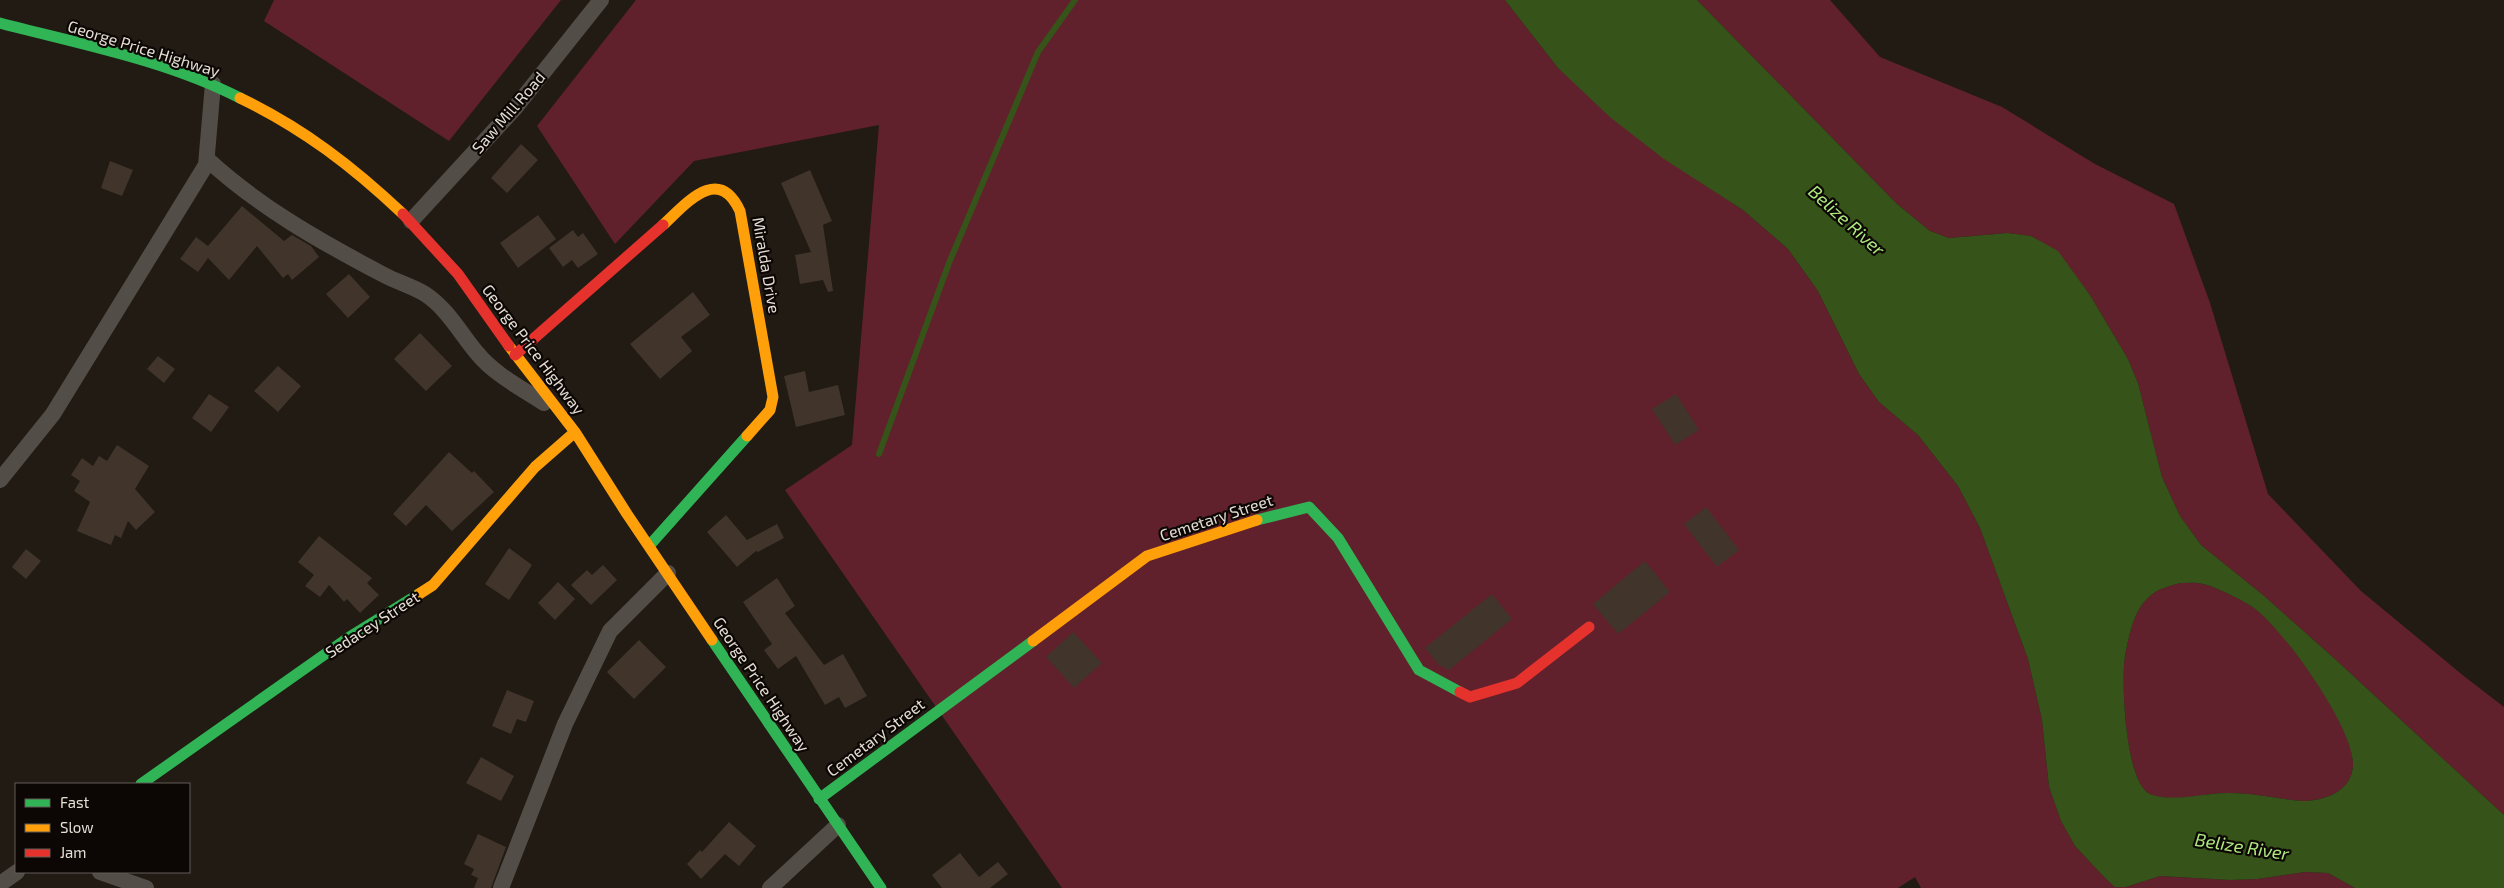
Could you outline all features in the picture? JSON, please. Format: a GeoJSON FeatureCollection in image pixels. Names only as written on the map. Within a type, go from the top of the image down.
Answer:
{"type":"FeatureCollection","features":[{"type":"Feature","properties":{"kind":"main road","name":"George Price Highway"},"geometry":{"type":"LineString","coordinates":[[0,23],[127,56],[213,84],[265,110],[317,141],[367,180],[411,220],[458,274],[515,355],[575,432],[881,888]]}},
{"type":"Feature","properties":{"kind":"main road","name":"Miralda Drive"},"geometry":{"type":"LineString","coordinates":[[515,355],[699,193],[712,188],[726,191],[736,201],[744,220],[773,397],[772,404],[770,410],[650,546]]}},
{"type":"Feature","properties":{"kind":"main road","name":"Sedacey Street"},"geometry":{"type":"LineString","coordinates":[[142,783],[348,638],[433,585],[535,467],[575,432]]}},
{"type":"Feature","properties":{"kind":"main road","name":"Cemetary Street"},"geometry":{"type":"LineString","coordinates":[[819,798],[1147,556],[1274,514],[1310,507],[1338,538],[1419,670],[1470,697],[1516,683],[1588,627]]}},
{"type":"Feature","properties":{"kind":"street","name":"Saw Mill Road"},"geometry":{"type":"LineString","coordinates":[[411,220],[515,108],[601,0]]}},
{"type":"Feature","properties":{"kind":"street"},"geometry":{"type":"LineString","coordinates":[[0,480],[53,414],[206,164],[213,84]]}},
{"type":"Feature","properties":{"kind":"street"},"geometry":{"type":"LineString","coordinates":[[207,159],[234,184],[275,213],[384,275],[426,294],[448,317],[478,355],[510,381],[562,414]]}},
{"type":"Feature","properties":{"kind":"street"},"geometry":{"type":"LineString","coordinates":[[501,888],[565,724],[610,631],[668,573]]}},
{"type":"Feature","properties":{"kind":"street"},"geometry":{"type":"LineString","coordinates":[[770,888],[838,825]]}},
{"type":"Feature","properties":{"kind":"street"},"geometry":{"type":"LineString","coordinates":[[0,884],[16,873]]}},
{"type":"Feature","properties":{"kind":"street"},"geometry":{"type":"LineString","coordinates":[[103,873],[146,888]]}},
{"type":"Feature","properties":{"kind":"shaded area"},"geometry":{"type":"Polygon","coordinates":[[[274,0],[561,0],[449,141],[264,21],[274,0]]]}},
{"type":"Feature","properties":{"kind":"shaded area"},"geometry":{"type":"Polygon","coordinates":[[[636,0],[1505,0],[1558,68],[1704,184],[1743,210],[1788,249],[1818,291],[1859,374],[1879,402],[1918,435],[1958,486],[1980,528],[2028,659],[2042,720],[2049,787],[2061,821],[2075,846],[2104,877],[2116,887],[2126,887],[2160,876],[2230,880],[2257,879],[2305,872],[2328,873],[2355,888],[1921,888],[1915,877],[1898,888],[1062,888],[785,490],[852,445],[879,125],[694,161],[615,244],[537,126],[636,0]]]}},
{"type":"Feature","properties":{"kind":"shaded area"},"geometry":{"type":"Polygon","coordinates":[[[1697,0],[1830,0],[1880,57],[2002,107],[2095,164],[2174,204],[2210,303],[2268,494],[2361,591],[2504,707],[2504,815],[2335,659],[2263,595],[2201,545],[2180,516],[2162,477],[2138,383],[2128,359],[2090,295],[2058,252],[2031,236],[2008,233],[1949,238],[1930,231],[1897,204],[1697,0]]]}},
{"type":"Feature","properties":{"kind":"shaded area"},"geometry":{"type":"Polygon","coordinates":[[[2180,583],[2208,585],[2229,594],[2254,608],[2283,636],[2331,705],[2351,749],[2353,766],[2351,775],[2342,788],[2327,797],[2302,801],[2230,793],[2169,798],[2150,794],[2142,786],[2135,771],[2127,730],[2124,687],[2125,656],[2135,617],[2139,609],[2156,592],[2180,583]]]}},
{"type":"Feature","properties":{"kind":"water","name":"Belize River"},"geometry":{"type":"Polygon","coordinates":[[[1505,0],[1697,0],[1897,204],[1930,231],[1949,238],[2008,233],[2031,236],[2058,251],[2090,295],[2128,359],[2138,383],[2162,477],[2180,516],[2201,545],[2263,595],[2335,659],[2504,815],[2504,888],[2355,888],[2328,873],[2305,872],[2257,879],[2230,880],[2160,876],[2126,887],[2115,887],[2075,846],[2061,821],[2049,787],[2042,720],[2028,659],[1980,528],[1958,486],[1918,435],[1879,402],[1859,374],[1818,291],[1788,249],[1743,210],[1664,159],[1611,118],[1558,68],[1505,0]],[[2180,583],[2152,594],[2139,609],[2135,617],[2125,656],[2124,687],[2127,730],[2135,771],[2142,786],[2150,794],[2169,798],[2230,793],[2302,801],[2327,797],[2342,788],[2351,775],[2353,766],[2351,749],[2343,729],[2316,681],[2299,658],[2267,620],[2254,608],[2208,585],[2180,583]]]}},
{"type":"Feature","properties":{"kind":"building"},"geometry":{"type":"Polygon","coordinates":[[[521,144],[538,160],[507,193],[491,178],[521,144]]]}},
{"type":"Feature","properties":{"kind":"building"},"geometry":{"type":"Polygon","coordinates":[[[110,161],[133,170],[122,196],[101,188],[110,161]]]}},
{"type":"Feature","properties":{"kind":"building"},"geometry":{"type":"Polygon","coordinates":[[[810,170],[832,221],[823,225],[833,291],[828,292],[823,280],[800,284],[795,255],[811,252],[781,183],[810,170]]]}},
{"type":"Feature","properties":{"kind":"building"},"geometry":{"type":"Polygon","coordinates":[[[242,206],[284,241],[292,235],[311,246],[319,257],[292,280],[288,274],[283,278],[257,246],[229,280],[208,258],[198,272],[180,259],[196,237],[208,246],[242,206]]]}},
{"type":"Feature","properties":{"kind":"building"},"geometry":{"type":"Polygon","coordinates":[[[538,215],[556,239],[518,268],[500,243],[538,215]]]}},
{"type":"Feature","properties":{"kind":"building"},"geometry":{"type":"Polygon","coordinates":[[[573,230],[578,237],[583,233],[598,254],[578,268],[572,260],[563,267],[549,248],[573,230]]]}},
{"type":"Feature","properties":{"kind":"building"},"geometry":{"type":"Polygon","coordinates":[[[349,274],[370,297],[348,318],[326,294],[349,274]]]}},
{"type":"Feature","properties":{"kind":"building"},"geometry":{"type":"Polygon","coordinates":[[[693,292],[710,315],[681,337],[692,351],[660,379],[630,344],[693,292]]]}},
{"type":"Feature","properties":{"kind":"building"},"geometry":{"type":"Polygon","coordinates":[[[420,333],[452,366],[426,391],[394,359],[420,333]]]}},
{"type":"Feature","properties":{"kind":"building"},"geometry":{"type":"Polygon","coordinates":[[[158,356],[175,369],[164,383],[147,369],[158,356]]]}},
{"type":"Feature","properties":{"kind":"building"},"geometry":{"type":"Polygon","coordinates":[[[278,366],[301,386],[278,412],[254,391],[278,366]]]}},
{"type":"Feature","properties":{"kind":"building"},"geometry":{"type":"Polygon","coordinates":[[[805,371],[809,392],[838,385],[845,415],[796,427],[784,376],[805,371]]]}},
{"type":"Feature","properties":{"kind":"building"},"geometry":{"type":"Polygon","coordinates":[[[209,394],[229,407],[211,432],[192,418],[209,394]]]}},
{"type":"Feature","properties":{"kind":"building"},"geometry":{"type":"Polygon","coordinates":[[[1676,394],[1699,430],[1675,445],[1652,409],[1676,394]]]}},
{"type":"Feature","properties":{"kind":"building"},"geometry":{"type":"Polygon","coordinates":[[[117,445],[149,466],[135,489],[155,512],[136,530],[128,521],[121,538],[115,535],[111,545],[77,531],[90,502],[74,491],[80,481],[71,475],[82,458],[93,466],[99,456],[107,461],[117,445]]]}},
{"type":"Feature","properties":{"kind":"building"},"geometry":{"type":"Polygon","coordinates":[[[449,452],[472,473],[474,471],[494,492],[452,531],[426,505],[406,526],[393,514],[449,452]]]}},
{"type":"Feature","properties":{"kind":"building"},"geometry":{"type":"Polygon","coordinates":[[[1706,507],[1739,550],[1717,567],[1684,524],[1706,507]]]}},
{"type":"Feature","properties":{"kind":"building"},"geometry":{"type":"Polygon","coordinates":[[[726,515],[747,540],[777,524],[784,538],[758,552],[756,551],[737,567],[707,532],[726,515]]]}},
{"type":"Feature","properties":{"kind":"building"},"geometry":{"type":"Polygon","coordinates":[[[319,536],[372,578],[367,583],[379,595],[360,613],[347,599],[344,602],[329,585],[320,597],[305,586],[314,575],[298,562],[319,536]]]}},
{"type":"Feature","properties":{"kind":"building"},"geometry":{"type":"Polygon","coordinates":[[[509,548],[532,565],[509,600],[485,584],[509,548]]]}},
{"type":"Feature","properties":{"kind":"building"},"geometry":{"type":"Polygon","coordinates":[[[26,549],[41,561],[26,579],[12,567],[26,549]]]}},
{"type":"Feature","properties":{"kind":"building"},"geometry":{"type":"Polygon","coordinates":[[[1645,561],[1670,592],[1618,634],[1593,604],[1645,561]]]}},
{"type":"Feature","properties":{"kind":"building"},"geometry":{"type":"Polygon","coordinates":[[[603,565],[617,580],[591,605],[571,585],[587,570],[592,575],[603,565]]]}},
{"type":"Feature","properties":{"kind":"building"},"geometry":{"type":"Polygon","coordinates":[[[777,578],[795,606],[785,613],[824,665],[843,654],[867,696],[845,708],[839,697],[825,705],[796,656],[778,669],[764,650],[772,644],[743,602],[777,578]]]}},
{"type":"Feature","properties":{"kind":"building"},"geometry":{"type":"Polygon","coordinates":[[[558,582],[575,599],[555,620],[538,603],[558,582]]]}},
{"type":"Feature","properties":{"kind":"building"},"geometry":{"type":"Polygon","coordinates":[[[1492,594],[1512,619],[1449,670],[1439,665],[1425,648],[1492,594]]]}},
{"type":"Feature","properties":{"kind":"building"},"geometry":{"type":"Polygon","coordinates":[[[1073,632],[1102,663],[1074,688],[1046,657],[1073,632]]]}},
{"type":"Feature","properties":{"kind":"building"},"geometry":{"type":"Polygon","coordinates":[[[639,640],[666,667],[634,699],[607,672],[639,640]]]}},
{"type":"Feature","properties":{"kind":"building"},"geometry":{"type":"Polygon","coordinates":[[[507,690],[534,701],[526,722],[517,719],[511,734],[492,726],[507,690]]]}},
{"type":"Feature","properties":{"kind":"building"},"geometry":{"type":"Polygon","coordinates":[[[481,757],[514,776],[501,801],[466,783],[481,757]]]}},
{"type":"Feature","properties":{"kind":"building"},"geometry":{"type":"Polygon","coordinates":[[[729,822],[756,846],[739,866],[725,854],[701,879],[687,864],[700,850],[702,852],[729,822]]]}},
{"type":"Feature","properties":{"kind":"building"},"geometry":{"type":"Polygon","coordinates":[[[478,834],[506,847],[491,888],[474,888],[478,878],[471,875],[474,869],[464,864],[478,834]]]}},
{"type":"Feature","properties":{"kind":"building"},"geometry":{"type":"Polygon","coordinates":[[[960,853],[979,877],[998,862],[1008,874],[990,888],[942,888],[932,875],[960,853]]]}},
{"type":"Feature","properties":{"kind":"waterway"},"geometry":{"type":"LineString","coordinates":[[879,454],[949,263],[1038,52],[1075,0]]}},
{"type":"Feature","properties":{"kind":"traffic: fast"},"geometry":{"type":"LineString","coordinates":[[0,23],[153,63],[183,73],[240,98]]}},
{"type":"Feature","properties":{"kind":"traffic: fast"},"geometry":{"type":"LineString","coordinates":[[649,546],[747,436]]}},
{"type":"Feature","properties":{"kind":"traffic: fast"},"geometry":{"type":"LineString","coordinates":[[1257,520],[1309,507],[1338,538],[1419,670],[1460,692]]}},
{"type":"Feature","properties":{"kind":"traffic: fast"},"geometry":{"type":"LineString","coordinates":[[142,783],[348,638],[419,594]]}},
{"type":"Feature","properties":{"kind":"traffic: fast"},"geometry":{"type":"LineString","coordinates":[[712,640],[881,888]]}},
{"type":"Feature","properties":{"kind":"traffic: fast"},"geometry":{"type":"LineString","coordinates":[[819,799],[1033,641]]}},
{"type":"Feature","properties":{"kind":"traffic: slow"},"geometry":{"type":"LineString","coordinates":[[240,98],[285,122],[346,164],[403,214]]}},
{"type":"Feature","properties":{"kind":"traffic: slow"},"geometry":{"type":"LineString","coordinates":[[663,225],[692,199],[702,192],[712,189],[722,190],[731,197],[740,211],[773,397],[770,410],[747,436]]}},
{"type":"Feature","properties":{"kind":"traffic: slow"},"geometry":{"type":"LineString","coordinates":[[509,346],[575,432],[627,514],[712,640]]}},
{"type":"Feature","properties":{"kind":"traffic: slow"},"geometry":{"type":"LineString","coordinates":[[419,594],[433,585],[535,467],[575,432]]}},
{"type":"Feature","properties":{"kind":"traffic: slow"},"geometry":{"type":"LineString","coordinates":[[1033,641],[1147,556],[1257,520]]}},
{"type":"Feature","properties":{"kind":"traffic: jam"},"geometry":{"type":"LineString","coordinates":[[403,214],[458,274],[509,346]]}},
{"type":"Feature","properties":{"kind":"traffic: jam"},"geometry":{"type":"LineString","coordinates":[[515,355],[663,225]]}},
{"type":"Feature","properties":{"kind":"traffic: jam"},"geometry":{"type":"LineString","coordinates":[[1460,692],[1470,697],[1517,683],[1589,627]]}}]}
